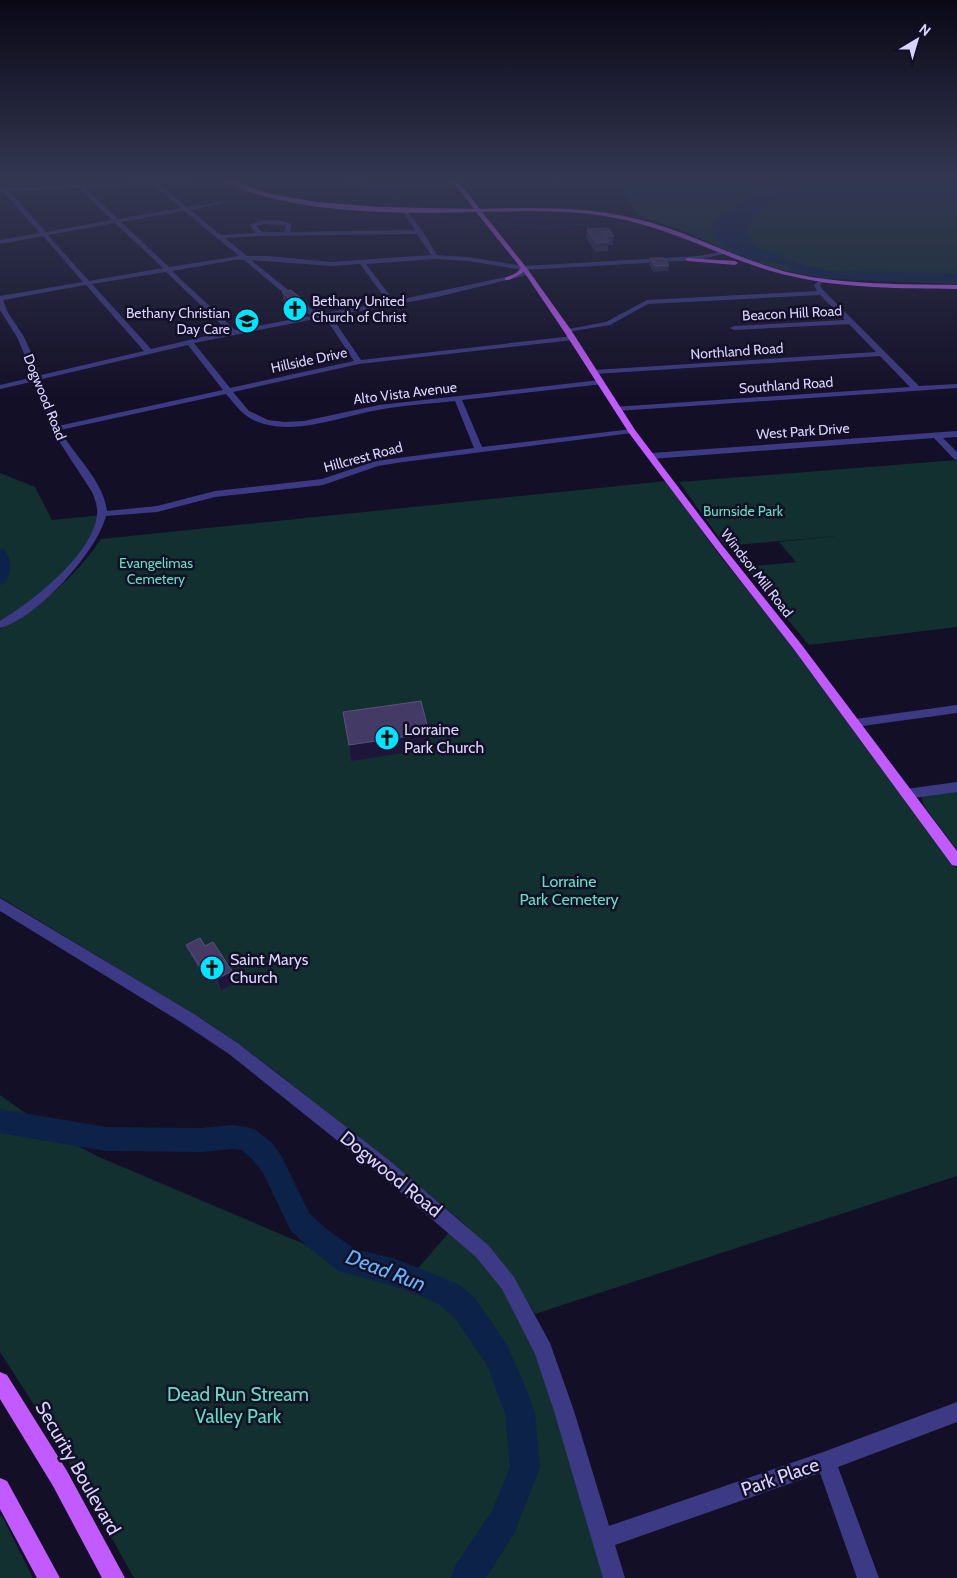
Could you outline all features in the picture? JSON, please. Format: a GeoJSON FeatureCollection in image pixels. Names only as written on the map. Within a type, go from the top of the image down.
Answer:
{"type":"FeatureCollection","features":[{"type":"Feature","properties":{"kind":"main road","name":"Windsor Mill Road"},"geometry":{"type":"LineString","coordinates":[[511,252],[570,334],[632,431],[719,547],[797,646],[957,861]]}},
{"type":"Feature","properties":{"kind":"main road"},"geometry":{"type":"LineString","coordinates":[[688,259],[701,254],[702,252]]}},
{"type":"Feature","properties":{"kind":"main road"},"geometry":{"type":"LineString","coordinates":[[716,252],[738,263]]}},
{"type":"Feature","properties":{"kind":"main road"},"geometry":{"type":"LineString","coordinates":[[716,252],[769,269],[822,282]]}},
{"type":"Feature","properties":{"kind":"main road"},"geometry":{"type":"LineString","coordinates":[[688,259],[738,263],[783,276],[822,282],[957,287]]}},
{"type":"Feature","properties":{"kind":"main road","name":"Security Boulevard"},"geometry":{"type":"LineString","coordinates":[[0,1382],[30,1427],[114,1578]]}},
{"type":"Feature","properties":{"kind":"main road"},"geometry":{"type":"LineString","coordinates":[[0,1488],[49,1578]]}},
{"type":"Feature","properties":{"kind":"street"},"geometry":{"type":"LineString","coordinates":[[59,252],[149,352]]}},
{"type":"Feature","properties":{"kind":"street"},"geometry":{"type":"LineString","coordinates":[[149,252],[233,332]]}},
{"type":"Feature","properties":{"kind":"street"},"geometry":{"type":"LineString","coordinates":[[238,252],[317,317]]}},
{"type":"Feature","properties":{"kind":"street"},"geometry":{"type":"LineString","coordinates":[[432,252],[435,257]]}},
{"type":"Feature","properties":{"kind":"street"},"geometry":{"type":"LineString","coordinates":[[0,299],[167,269],[246,258],[331,264],[435,257],[468,259],[526,271],[688,259],[719,253]]}},
{"type":"Feature","properties":{"kind":"street"},"geometry":{"type":"LineString","coordinates":[[362,263],[392,303]]}},
{"type":"Feature","properties":{"kind":"street"},"geometry":{"type":"LineString","coordinates":[[0,387],[233,332],[462,290],[507,279],[526,271]]}},
{"type":"Feature","properties":{"kind":"street"},"geometry":{"type":"LineString","coordinates":[[822,282],[817,285],[823,293],[916,388]]}},
{"type":"Feature","properties":{"kind":"street","name":"Hillside Drive"},"geometry":{"type":"LineString","coordinates":[[55,429],[360,362],[570,334],[608,324],[647,302],[823,293]]}},
{"type":"Feature","properties":{"kind":"street","name":"Dogwood Road"},"geometry":{"type":"LineString","coordinates":[[0,299],[3,308],[20,334],[39,379],[55,429],[67,450],[98,494],[103,514]]}},
{"type":"Feature","properties":{"kind":"street"},"geometry":{"type":"LineString","coordinates":[[327,315],[337,332],[360,362]]}},
{"type":"Feature","properties":{"kind":"street","name":"Beacon Hill Road"},"geometry":{"type":"LineString","coordinates":[[734,328],[851,322]]}},
{"type":"Feature","properties":{"kind":"street","name":"Alto Vista Avenue"},"geometry":{"type":"LineString","coordinates":[[190,342],[227,391],[250,416],[266,422],[285,424],[304,423],[372,408],[600,382]]}},
{"type":"Feature","properties":{"kind":"street","name":"Northland Road"},"geometry":{"type":"LineString","coordinates":[[594,372],[882,354]]}},
{"type":"Feature","properties":{"kind":"street","name":"Southland Road"},"geometry":{"type":"LineString","coordinates":[[617,409],[957,386]]}},
{"type":"Feature","properties":{"kind":"street"},"geometry":{"type":"LineString","coordinates":[[458,399],[479,449]]}},
{"type":"Feature","properties":{"kind":"street","name":"Hillcrest Road"},"geometry":{"type":"LineString","coordinates":[[103,514],[157,508],[215,494],[314,484],[389,461],[632,431]]}},
{"type":"Feature","properties":{"kind":"street","name":"West Park Drive"},"geometry":{"type":"LineString","coordinates":[[651,456],[957,434]]}},
{"type":"Feature","properties":{"kind":"street"},"geometry":{"type":"LineString","coordinates":[[936,436],[957,457]]}},
{"type":"Feature","properties":{"kind":"street"},"geometry":{"type":"LineString","coordinates":[[0,625],[36,602],[61,578],[92,541],[98,531],[103,514]]}},
{"type":"Feature","properties":{"kind":"street"},"geometry":{"type":"LineString","coordinates":[[854,723],[957,709]]}},
{"type":"Feature","properties":{"kind":"street"},"geometry":{"type":"LineString","coordinates":[[906,794],[957,787]]}},
{"type":"Feature","properties":{"kind":"street","name":"Dogwood Road"},"geometry":{"type":"LineString","coordinates":[[0,904],[174,1009],[234,1049],[384,1168],[482,1251],[508,1283],[543,1350],[564,1411],[614,1578]]}},
{"type":"Feature","properties":{"kind":"street","name":"Park Place"},"geometry":{"type":"LineString","coordinates":[[602,1539],[826,1461],[957,1412]]}},
{"type":"Feature","properties":{"kind":"street"},"geometry":{"type":"LineString","coordinates":[[826,1461],[868,1578]]}},
{"type":"Feature","properties":{"kind":"green space"},"geometry":{"type":"Polygon","coordinates":[[[730,252],[957,252],[957,284],[822,278],[768,267],[730,252]]]}},
{"type":"Feature","properties":{"kind":"green space","name":"Burnside Park"},"geometry":{"type":"Polygon","coordinates":[[[957,460],[957,627],[809,645],[744,567],[796,562],[779,542],[836,536],[725,546],[679,482],[957,460]]]}},
{"type":"Feature","properties":{"kind":"green space"},"geometry":{"type":"Polygon","coordinates":[[[0,473],[35,487],[52,520],[102,515],[93,538],[67,572],[0,625],[0,473]]]}},
{"type":"Feature","properties":{"kind":"green space","name":"Lorraine Park Cemetery"},"geometry":{"type":"Polygon","coordinates":[[[667,481],[714,548],[793,646],[957,869],[957,1176],[535,1314],[501,1264],[460,1220],[280,1075],[205,1021],[0,897],[0,629],[29,611],[56,590],[80,566],[101,539],[667,481]]]}},
{"type":"Feature","properties":{"kind":"green space"},"geometry":{"type":"Polygon","coordinates":[[[957,790],[957,850],[924,806],[921,795],[957,790]]]}},
{"type":"Feature","properties":{"kind":"green space","name":"Dead Run Stream Valley Park"},"geometry":{"type":"Polygon","coordinates":[[[0,1095],[55,1134],[99,1157],[403,1286],[450,1231],[495,1276],[509,1296],[524,1324],[564,1443],[604,1578],[134,1578],[58,1442],[0,1352],[0,1095]]]}},
{"type":"Feature","properties":{"kind":"green space"},"geometry":{"type":"Polygon","coordinates":[[[0,1514],[4,1520],[33,1578],[0,1578],[0,1514]]]}},
{"type":"Feature","properties":{"kind":"water"},"geometry":{"type":"Polygon","coordinates":[[[731,252],[770,252],[805,266],[833,271],[957,273],[957,282],[826,278],[786,270],[796,270],[774,263],[746,259],[731,252]]]}},
{"type":"Feature","properties":{"kind":"building"},"geometry":{"type":"Polygon","coordinates":[[[650,258],[664,258],[669,265],[654,266],[650,258]]]}},
{"type":"Feature","properties":{"kind":"building"},"geometry":{"type":"Polygon","coordinates":[[[291,290],[303,300],[293,302],[282,292],[291,290]]]}},
{"type":"Feature","properties":{"kind":"building"},"geometry":{"type":"Polygon","coordinates":[[[421,701],[429,733],[349,745],[343,712],[421,701]]]}},
{"type":"Feature","properties":{"kind":"building"},"geometry":{"type":"Polygon","coordinates":[[[200,938],[205,946],[213,942],[232,971],[217,979],[209,966],[202,970],[186,945],[200,938]]]}},
{"type":"Feature","properties":{"kind":"waterway","name":"Dead Run"},"geometry":{"type":"LineString","coordinates":[[0,553],[3,567],[0,580]]}},
{"type":"Feature","properties":{"kind":"waterway","name":"Dead Run"},"geometry":{"type":"LineString","coordinates":[[0,1121],[106,1139],[200,1140],[233,1137],[247,1139],[262,1151],[272,1164],[300,1222],[316,1237],[349,1261],[393,1272],[424,1284],[450,1295],[465,1308],[497,1355],[510,1386],[520,1413],[525,1467],[504,1521],[467,1578]]}},
{"type":"Feature","properties":{"kind":"place","name":"Bethany United Church of Christ"},"geometry":{"type":"Point","coordinates":[295,309]}},
{"type":"Feature","properties":{"kind":"place","name":"Bethany Christian Day Care"},"geometry":{"type":"Point","coordinates":[247,321]}},
{"type":"Feature","properties":{"kind":"place","name":"Lorraine Park Church"},"geometry":{"type":"Point","coordinates":[387,738]}},
{"type":"Feature","properties":{"kind":"place","name":"Saint Marys Church"},"geometry":{"type":"Point","coordinates":[212,968]}},
{"type":"Feature","properties":{"kind":"park label","name":"Evangelimas Cemetery"},"geometry":{"type":"Point","coordinates":[156,572]}}]}
